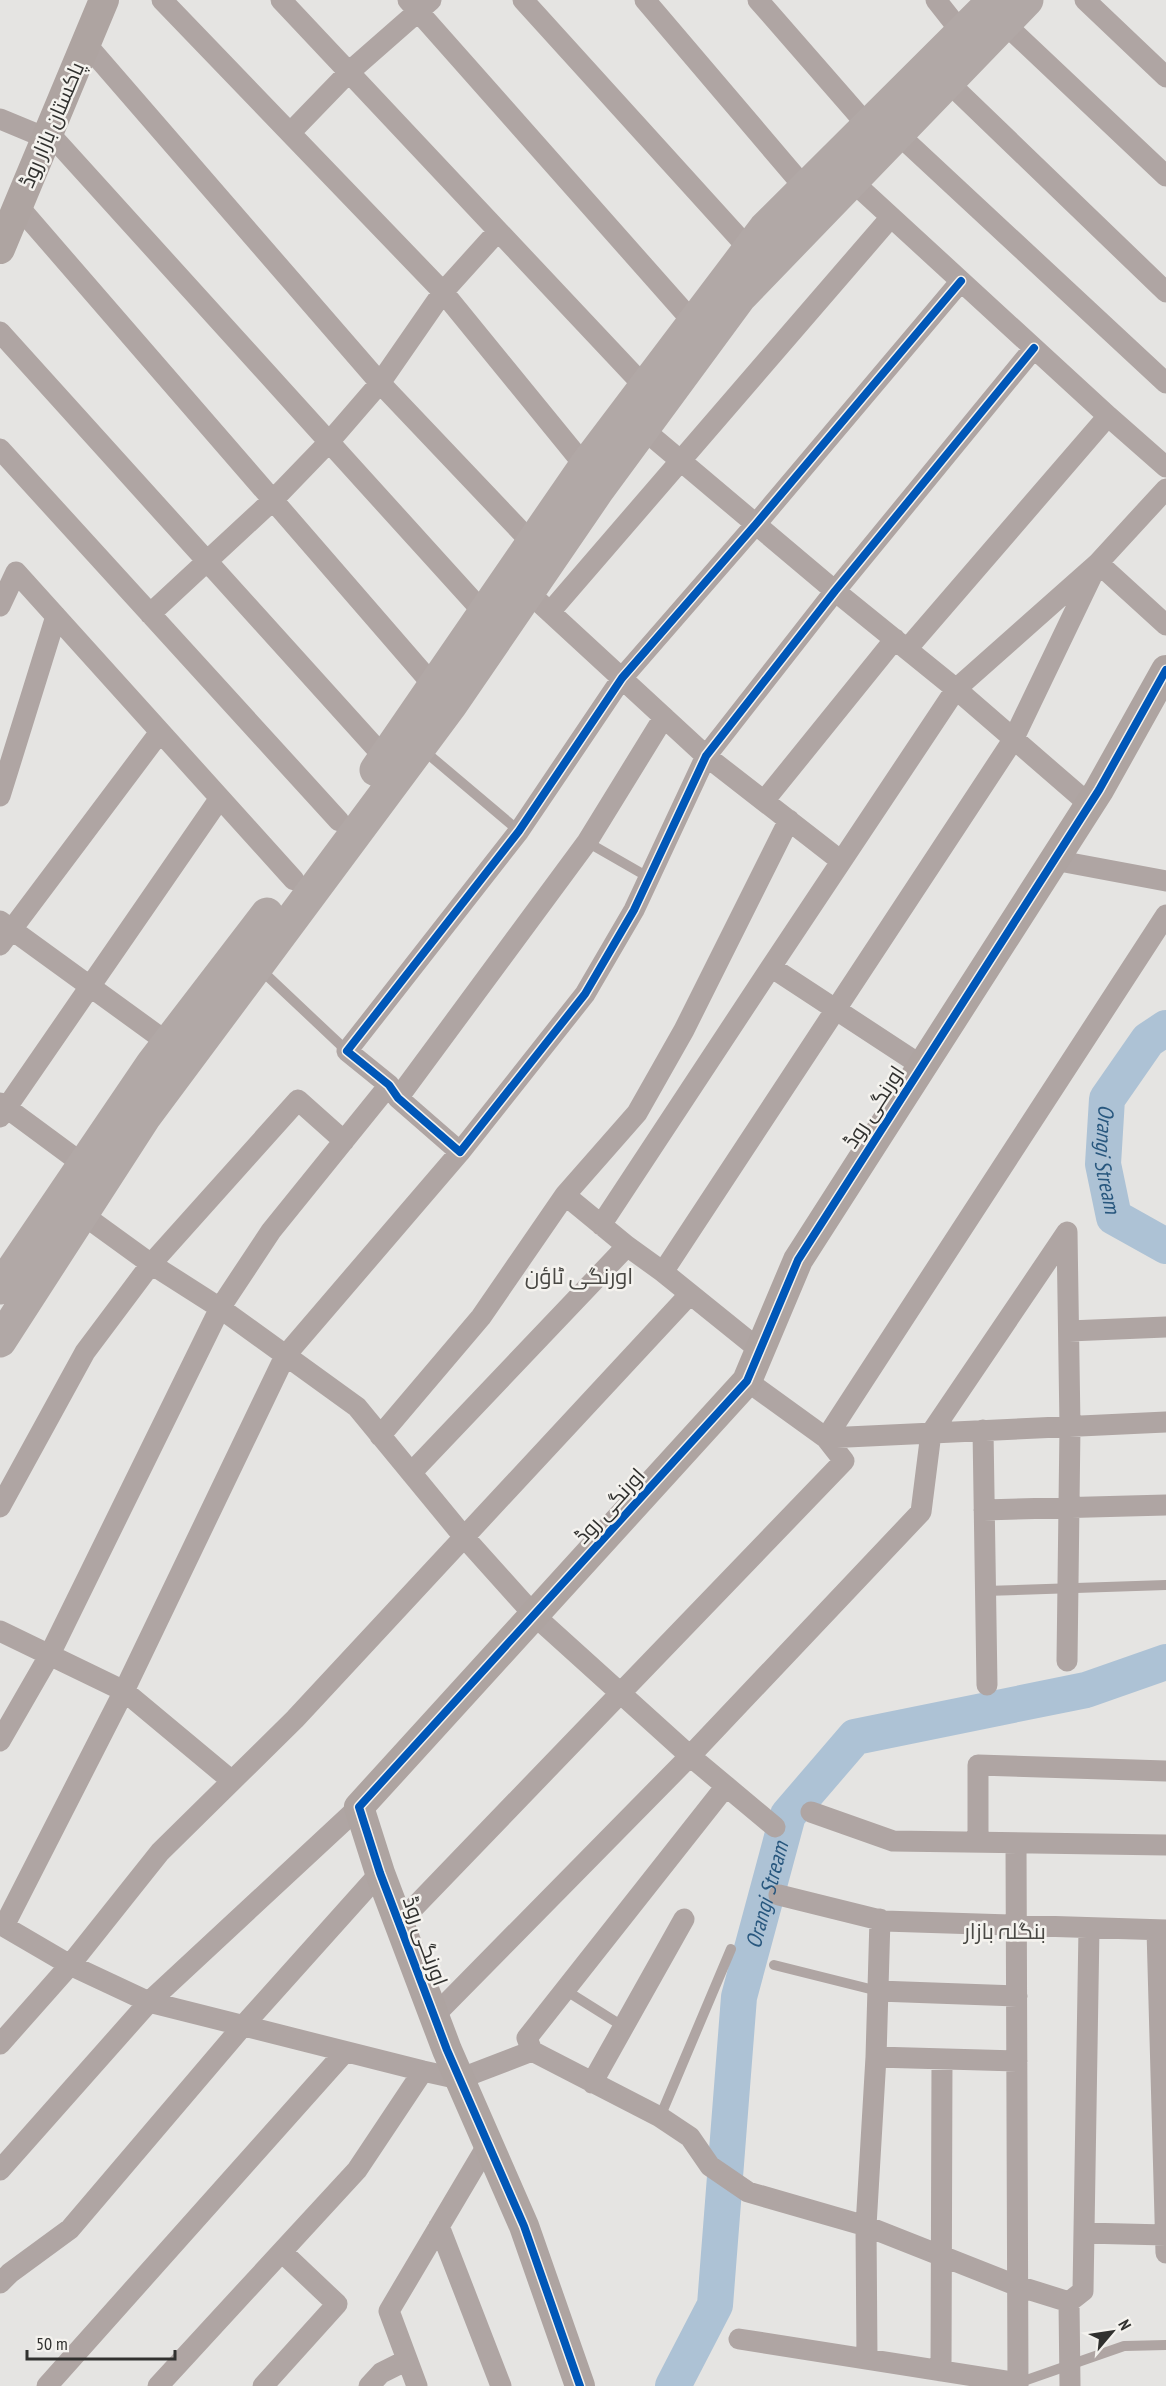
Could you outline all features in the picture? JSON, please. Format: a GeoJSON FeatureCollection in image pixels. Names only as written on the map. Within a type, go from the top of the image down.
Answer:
{"type":"FeatureCollection","features":[{"type":"Feature","properties":{"kind":"main road"},"geometry":{"type":"LineString","coordinates":[[0,1341],[144,1118],[419,747],[539,602],[643,429],[740,297],[852,182],[883,130],[962,33],[999,12],[1027,0]]}},
{"type":"Feature","properties":{"kind":"main road"},"geometry":{"type":"LineString","coordinates":[[0,1288],[168,1043],[339,821],[585,466],[765,228],[805,188],[948,82],[999,12]]}},
{"type":"Feature","properties":{"kind":"street","name":"پاکستان بازار روڈ"},"geometry":{"type":"LineString","coordinates":[[0,249],[104,0]]}},
{"type":"Feature","properties":{"kind":"street"},"geometry":{"type":"LineString","coordinates":[[162,0],[443,292],[585,466]]}},
{"type":"Feature","properties":{"kind":"street"},"geometry":{"type":"LineString","coordinates":[[281,0],[645,387]]}},
{"type":"Feature","properties":{"kind":"street"},"geometry":{"type":"LineString","coordinates":[[523,0],[749,249]]}},
{"type":"Feature","properties":{"kind":"street"},"geometry":{"type":"LineString","coordinates":[[645,0],[805,188]]}},
{"type":"Feature","properties":{"kind":"street"},"geometry":{"type":"LineString","coordinates":[[758,0],[883,130],[1166,383]]}},
{"type":"Feature","properties":{"kind":"street"},"geometry":{"type":"LineString","coordinates":[[936,0],[962,33]]}},
{"type":"Feature","properties":{"kind":"street"},"geometry":{"type":"LineString","coordinates":[[1085,0],[1166,78]]}},
{"type":"Feature","properties":{"kind":"street"},"geometry":{"type":"LineString","coordinates":[[290,133],[419,4],[694,323]]}},
{"type":"Feature","properties":{"kind":"street"},"geometry":{"type":"LineString","coordinates":[[999,12],[1166,176]]}},
{"type":"Feature","properties":{"kind":"street"},"geometry":{"type":"LineString","coordinates":[[86,44],[380,383],[532,543]]}},
{"type":"Feature","properties":{"kind":"street"},"geometry":{"type":"LineString","coordinates":[[948,82],[1166,292]]}},
{"type":"Feature","properties":{"kind":"street"},"geometry":{"type":"LineString","coordinates":[[0,119],[47,136],[484,613]]}},
{"type":"Feature","properties":{"kind":"street"},"geometry":{"type":"LineString","coordinates":[[852,182],[1166,467]]}},
{"type":"Feature","properties":{"kind":"street"},"geometry":{"type":"LineString","coordinates":[[18,206],[434,686]]}},
{"type":"Feature","properties":{"kind":"street"},"geometry":{"type":"LineString","coordinates":[[841,861],[706,756],[539,602],[681,461],[891,217]]}},
{"type":"Feature","properties":{"kind":"street"},"geometry":{"type":"LineString","coordinates":[[150,614],[273,500],[329,442],[380,383],[443,292],[498,231]]}},
{"type":"Feature","properties":{"kind":"street"},"geometry":{"type":"LineString","coordinates":[[459,1152],[347,1051],[519,831],[622,678],[756,524],[961,280]]}},
{"type":"Feature","properties":{"kind":"street"},"geometry":{"type":"LineString","coordinates":[[0,332],[384,757]]}},
{"type":"Feature","properties":{"kind":"street"},"geometry":{"type":"LineString","coordinates":[[532,2051],[459,2079],[423,2071],[149,2002],[70,1965],[2,1925],[124,1691],[285,1356],[459,1152],[585,994],[634,910],[706,756],[835,591],[1034,348]]}},
{"type":"Feature","properties":{"kind":"street"},"geometry":{"type":"LineString","coordinates":[[764,801],[901,644],[1108,416]]}},
{"type":"Feature","properties":{"kind":"street"},"geometry":{"type":"LineString","coordinates":[[643,429],[835,591],[956,689],[1090,805]]}},
{"type":"Feature","properties":{"kind":"street"},"geometry":{"type":"LineString","coordinates":[[0,449],[339,821]]}},
{"type":"Feature","properties":{"kind":"street"},"geometry":{"type":"LineString","coordinates":[[601,1225],[956,689],[1098,563],[1166,489]]}},
{"type":"Feature","properties":{"kind":"street"},"geometry":{"type":"LineString","coordinates":[[1098,563],[1166,625]]}},
{"type":"Feature","properties":{"kind":"street"},"geometry":{"type":"LineString","coordinates":[[663,1272],[1013,740],[1098,563]]}},
{"type":"Feature","properties":{"kind":"street"},"geometry":{"type":"LineString","coordinates":[[0,606],[8,568]]}},
{"type":"Feature","properties":{"kind":"street"},"geometry":{"type":"LineString","coordinates":[[8,568],[56,616],[294,880]]}},
{"type":"Feature","properties":{"kind":"street"},"geometry":{"type":"LineString","coordinates":[[0,796],[56,616]]}},
{"type":"Feature","properties":{"kind":"street","name":"اورنگی روڈ"},"geometry":{"type":"LineString","coordinates":[[580,2386],[524,2226],[459,2079],[434,2016],[380,1873],[359,1808],[747,1381],[798,1260],[1090,805],[1166,670]]}},
{"type":"Feature","properties":{"kind":"street"},"geometry":{"type":"LineString","coordinates":[[0,1741],[49,1656],[220,1308],[271,1231],[344,1141],[394,1092],[587,842],[663,717]]}},
{"type":"Feature","properties":{"kind":"street"},"geometry":{"type":"LineString","coordinates":[[160,732],[4,931],[91,987],[168,1043]]}},
{"type":"Feature","properties":{"kind":"street"},"geometry":{"type":"LineString","coordinates":[[84,1165],[2,1109],[91,987],[220,798]]}},
{"type":"Feature","properties":{"kind":"street"},"geometry":{"type":"LineString","coordinates":[[380,1436],[481,1317],[565,1195],[636,1113],[684,1030],[789,820]]}},
{"type":"Feature","properties":{"kind":"street"},"geometry":{"type":"LineString","coordinates":[[1054,860],[1166,881]]}},
{"type":"Feature","properties":{"kind":"street"},"geometry":{"type":"LineString","coordinates":[[826,1438],[1166,915]]}},
{"type":"Feature","properties":{"kind":"street"},"geometry":{"type":"LineString","coordinates":[[771,967],[922,1066]]}},
{"type":"Feature","properties":{"kind":"street"},"geometry":{"type":"LineString","coordinates":[[0,1508],[85,1352],[151,1264],[298,1100],[344,1141]]}},
{"type":"Feature","properties":{"kind":"street"},"geometry":{"type":"LineString","coordinates":[[565,1195],[761,1351]]}},
{"type":"Feature","properties":{"kind":"street"},"geometry":{"type":"LineString","coordinates":[[82,1214],[151,1264],[220,1308],[357,1407],[464,1538],[535,1616],[690,1756],[775,1827]]}},
{"type":"Feature","properties":{"kind":"street"},"geometry":{"type":"LineString","coordinates":[[434,2016],[690,1756],[921,1512],[931,1433],[1067,1232],[1070,1426],[1067,1660]]}},
{"type":"Feature","properties":{"kind":"street"},"geometry":{"type":"LineString","coordinates":[[411,1473],[627,1246]]}},
{"type":"Feature","properties":{"kind":"street"},"geometry":{"type":"LineString","coordinates":[[0,2044],[70,1965],[160,1852],[296,1719],[690,1294]]}},
{"type":"Feature","properties":{"kind":"street"},"geometry":{"type":"LineString","coordinates":[[1069,1331],[1166,1327]]}},
{"type":"Feature","properties":{"kind":"street"},"geometry":{"type":"LineString","coordinates":[[399,1923],[844,1461],[826,1438],[747,1381]]}},
{"type":"Feature","properties":{"kind":"street"},"geometry":{"type":"LineString","coordinates":[[826,1438],[1166,1422]]}},
{"type":"Feature","properties":{"kind":"street"},"geometry":{"type":"LineString","coordinates":[[983,1430],[987,1685]]}},
{"type":"Feature","properties":{"kind":"street"},"geometry":{"type":"LineString","coordinates":[[984,1510],[1166,1505]]}},
{"type":"Feature","properties":{"kind":"street"},"geometry":{"type":"LineString","coordinates":[[0,1631],[124,1691],[232,1780]]}},
{"type":"Feature","properties":{"kind":"street"},"geometry":{"type":"LineString","coordinates":[[978,1842],[978,1765],[1166,1771]]}},
{"type":"Feature","properties":{"kind":"street"},"geometry":{"type":"LineString","coordinates":[[726,1786],[527,2038],[532,2051],[660,2117],[690,2137],[710,2166],[748,2192],[866,2226],[1018,2286],[1069,2302]]}},
{"type":"Feature","properties":{"kind":"street"},"geometry":{"type":"LineString","coordinates":[[0,2170],[149,2002],[359,1808]]}},
{"type":"Feature","properties":{"kind":"street"},"geometry":{"type":"LineString","coordinates":[[812,1812],[893,1841],[1166,1845]]}},
{"type":"Feature","properties":{"kind":"street"},"geometry":{"type":"LineString","coordinates":[[739,2339],[1018,2384],[1016,1843]]}},
{"type":"Feature","properties":{"kind":"street"},"geometry":{"type":"LineString","coordinates":[[0,2283],[70,2229],[242,2027],[380,1873]]}},
{"type":"Feature","properties":{"kind":"street"},"geometry":{"type":"LineString","coordinates":[[779,1895],[880,1919],[1162,1930],[1166,2253]]}},
{"type":"Feature","properties":{"kind":"street"},"geometry":{"type":"LineString","coordinates":[[592,2083],[684,1919]]}},
{"type":"Feature","properties":{"kind":"street"},"geometry":{"type":"LineString","coordinates":[[867,2359],[866,2226],[876,2057],[880,1919]]}},
{"type":"Feature","properties":{"kind":"street"},"geometry":{"type":"LineString","coordinates":[[1069,2302],[1083,2291],[1089,1928]]}},
{"type":"Feature","properties":{"kind":"street"},"geometry":{"type":"LineString","coordinates":[[878,1991],[1017,1996]]}},
{"type":"Feature","properties":{"kind":"street"},"geometry":{"type":"LineString","coordinates":[[47,2386],[345,2052]]}},
{"type":"Feature","properties":{"kind":"street"},"geometry":{"type":"LineString","coordinates":[[876,2057],[1017,2061]]}},
{"type":"Feature","properties":{"kind":"street"},"geometry":{"type":"LineString","coordinates":[[941,2371],[942,2059]]}},
{"type":"Feature","properties":{"kind":"street"},"geometry":{"type":"LineString","coordinates":[[158,2386],[357,2170],[423,2071]]}},
{"type":"Feature","properties":{"kind":"street"},"geometry":{"type":"LineString","coordinates":[[417,2386],[389,2311],[488,2144]]}},
{"type":"Feature","properties":{"kind":"street"},"geometry":{"type":"LineString","coordinates":[[439,2226],[501,2386]]}},
{"type":"Feature","properties":{"kind":"street"},"geometry":{"type":"LineString","coordinates":[[1084,2233],[1166,2235]]}},
{"type":"Feature","properties":{"kind":"street"},"geometry":{"type":"LineString","coordinates":[[263,2386],[337,2304],[282,2252]]}},
{"type":"Feature","properties":{"kind":"street"},"geometry":{"type":"LineString","coordinates":[[1069,2302],[1070,2386]]}},
{"type":"Feature","properties":{"kind":"street"},"geometry":{"type":"LineString","coordinates":[[369,2386],[381,2373],[407,2360]]}},
{"type":"Feature","properties":{"kind":"lane"},"geometry":{"type":"LineString","coordinates":[[419,747],[519,831]]}},
{"type":"Feature","properties":{"kind":"lane"},"geometry":{"type":"LineString","coordinates":[[587,842],[648,877]]}},
{"type":"Feature","properties":{"kind":"lane"},"geometry":{"type":"LineString","coordinates":[[257,966],[347,1051]]}},
{"type":"Feature","properties":{"kind":"lane"},"geometry":{"type":"LineString","coordinates":[[985,1591],[1166,1585]]}},
{"type":"Feature","properties":{"kind":"lane"},"geometry":{"type":"LineString","coordinates":[[660,2117],[731,1949]]}},
{"type":"Feature","properties":{"kind":"lane"},"geometry":{"type":"LineString","coordinates":[[774,1965],[878,1991]]}},
{"type":"Feature","properties":{"kind":"lane"},"geometry":{"type":"LineString","coordinates":[[565,1990],[624,2027]]}},
{"type":"Feature","properties":{"kind":"lane"},"geometry":{"type":"LineString","coordinates":[[1018,2384],[1124,2346],[1166,2345]]}},
{"type":"Feature","properties":{"kind":"waterway","name":"Orangi Stream"},"geometry":{"type":"LineString","coordinates":[[1166,1028],[1148,1040],[1107,1099],[1103,1164],[1114,1217],[1166,1246]]}},
{"type":"Feature","properties":{"kind":"waterway","name":"Orangi Stream"},"geometry":{"type":"LineString","coordinates":[[673,2386],[715,2305],[739,1997],[788,1815],[855,1737],[1086,1690],[1166,1662]]}},
{"type":"Feature","properties":{"kind":"cycle path"},"geometry":{"type":"LineString","coordinates":[[961,281],[756,524],[622,678],[519,831],[347,1051],[389,1085],[398,1098],[460,1152],[585,994],[634,910],[706,756],[835,591],[1034,348]]}},
{"type":"Feature","properties":{"kind":"cycle path"},"geometry":{"type":"LineString","coordinates":[[580,2386],[524,2226],[447,2050],[380,1873],[359,1807],[747,1381],[798,1260],[1099,790],[1166,670]]}},
{"type":"Feature","properties":{"kind":"district","name":"اورنگی ٹاؤن"},"geometry":{"type":"Point","coordinates":[579,1276]}},
{"type":"Feature","properties":{"kind":"district","name":"بنگلہ بازار"},"geometry":{"type":"Point","coordinates":[1005,1931]}}]}
